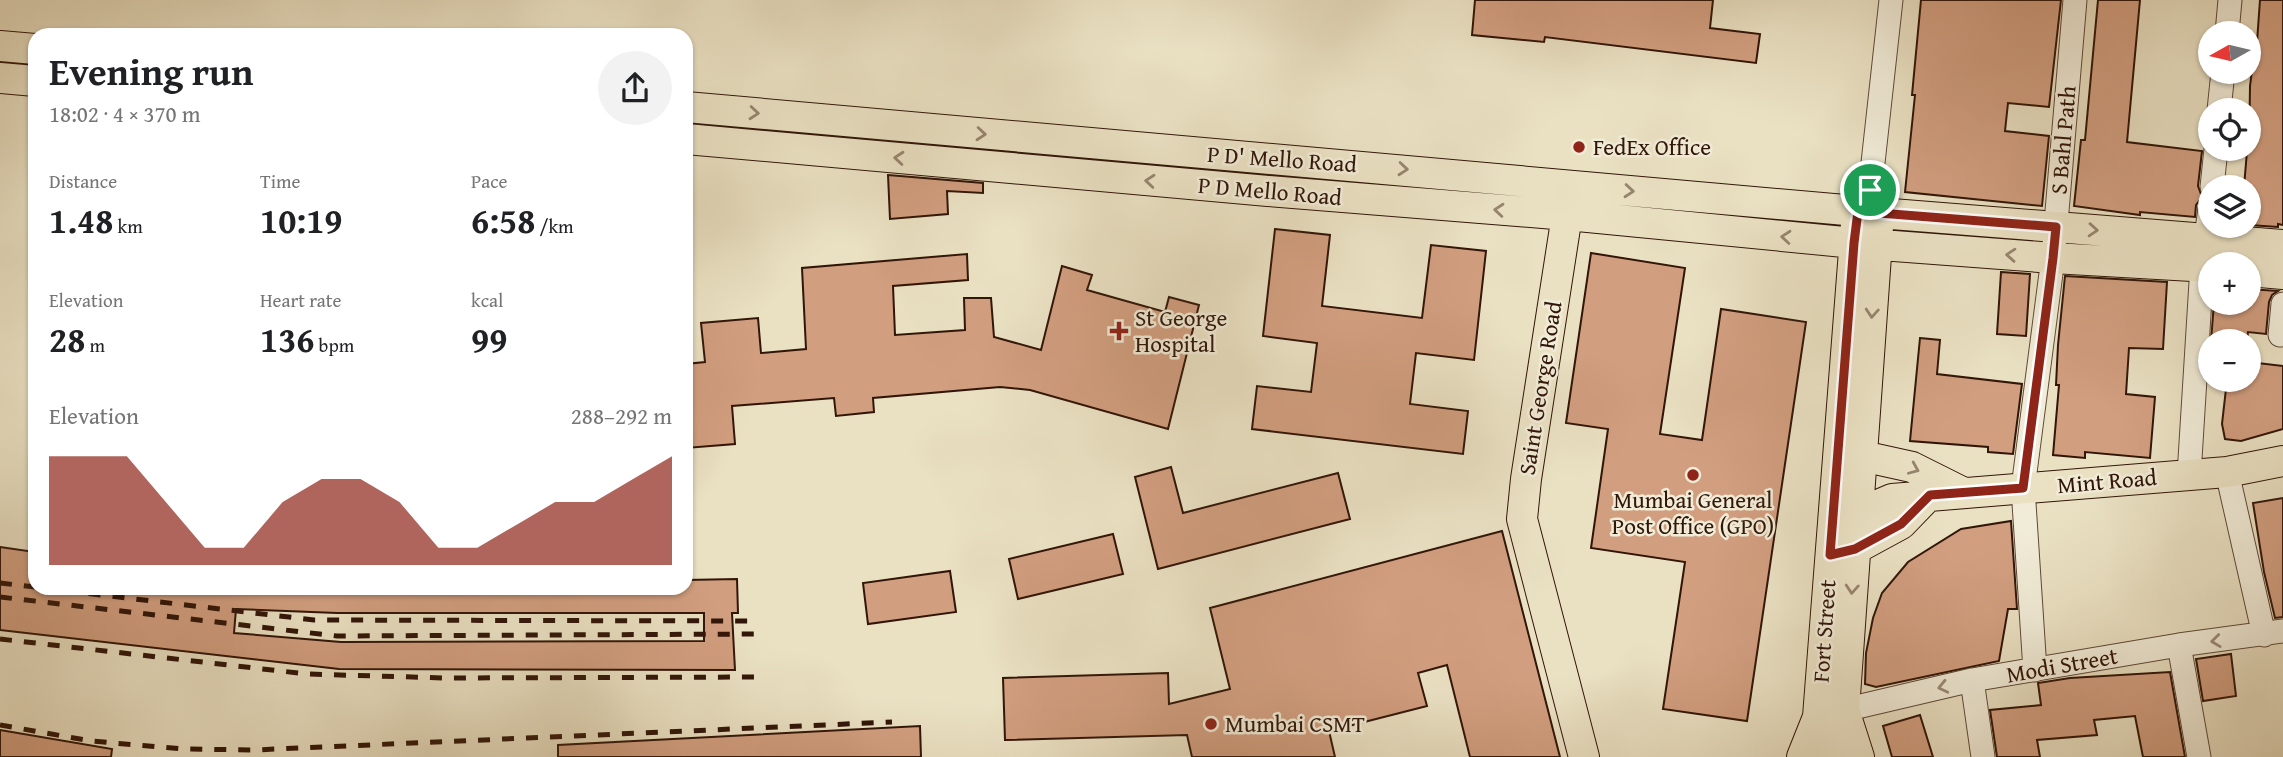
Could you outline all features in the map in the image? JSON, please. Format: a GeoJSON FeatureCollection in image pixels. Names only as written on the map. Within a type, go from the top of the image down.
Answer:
{"type":"FeatureCollection","features":[{"type":"Feature","properties":{"kind":"main road"},"geometry":{"type":"LineString","coordinates":[[0,46],[28,48]]}},
{"type":"Feature","properties":{"kind":"main road"},"geometry":{"type":"LineString","coordinates":[[0,78],[28,80]]}},
{"type":"Feature","properties":{"kind":"main road","name":"P D' Mello Road"},"geometry":{"type":"LineString","coordinates":[[693,108],[1869,205],[2056,227],[2198,255]]}},
{"type":"Feature","properties":{"kind":"main road","name":"P D Mello Road"},"geometry":{"type":"LineString","coordinates":[[693,140],[1567,215],[1865,244],[2053,258],[2198,257]]}},
{"type":"Feature","properties":{"kind":"main road","name":"Fort Street"},"geometry":{"type":"LineString","coordinates":[[1831,757],[1831,713],[1844,520],[1869,205]]}},
{"type":"Feature","properties":{"kind":"main road","name":"Saint George Road"},"geometry":{"type":"LineString","coordinates":[[1567,215],[1522,519],[1584,757]]}},
{"type":"Feature","properties":{"kind":"main road","name":"Fort Street"},"geometry":{"type":"LineString","coordinates":[[1844,520],[1863,456],[1865,244]]}},
{"type":"Feature","properties":{"kind":"main road"},"geometry":{"type":"LineString","coordinates":[[2239,252],[2283,245]]}},
{"type":"Feature","properties":{"kind":"main road"},"geometry":{"type":"LineString","coordinates":[[2261,272],[2283,274]]}},
{"type":"Feature","properties":{"kind":"main road"},"geometry":{"type":"LineString","coordinates":[[1863,456],[1912,467],[1962,492]]}},
{"type":"Feature","properties":{"kind":"main road","name":"Mint Road"},"geometry":{"type":"LineString","coordinates":[[1844,520],[1892,499],[2227,472],[2283,461]]}},
{"type":"Feature","properties":{"kind":"main road"},"geometry":{"type":"LineString","coordinates":[[1843,552],[1901,524],[1930,495]]}},
{"type":"Feature","properties":{"kind":"main road","name":"Fort Street"},"geometry":{"type":"LineString","coordinates":[[1831,713],[1858,757]]}},
{"type":"Feature","properties":{"kind":"main road"},"geometry":{"type":"LineString","coordinates":[[1802,757],[1831,713]]}},
{"type":"Feature","properties":{"kind":"street"},"geometry":{"type":"LineString","coordinates":[[1869,205],[1891,0]]}},
{"type":"Feature","properties":{"kind":"street","name":"S Bahl Path"},"geometry":{"type":"LineString","coordinates":[[2035,670],[2023,488],[2053,258],[2075,0]]}},
{"type":"Feature","properties":{"kind":"street"},"geometry":{"type":"LineString","coordinates":[[2228,21],[2230,0]]}},
{"type":"Feature","properties":{"kind":"street"},"geometry":{"type":"LineString","coordinates":[[2280,335],[2283,304]]}},
{"type":"Feature","properties":{"kind":"street"},"geometry":{"type":"LineString","coordinates":[[2189,475],[2202,315]]}},
{"type":"Feature","properties":{"kind":"street"},"geometry":{"type":"LineString","coordinates":[[2227,472],[2274,633]]}},
{"type":"Feature","properties":{"kind":"street","name":"Modi Street"},"geometry":{"type":"LineString","coordinates":[[1831,713],[1972,680],[2179,645],[2274,633]]}},
{"type":"Feature","properties":{"kind":"street"},"geometry":{"type":"LineString","coordinates":[[2179,645],[2199,757]]}},
{"type":"Feature","properties":{"kind":"street"},"geometry":{"type":"LineString","coordinates":[[1972,680],[1983,757]]}},
{"type":"Feature","properties":{"kind":"building"},"geometry":{"type":"Polygon","coordinates":[[[1475,0],[1713,0],[1710,28],[1760,34],[1756,63],[1545,37],[1544,42],[1472,35],[1475,0]]]}},
{"type":"Feature","properties":{"kind":"building"},"geometry":{"type":"Polygon","coordinates":[[[1921,0],[2061,0],[2049,107],[2008,103],[2005,131],[2049,136],[2042,206],[1905,192],[1921,0]]]}},
{"type":"Feature","properties":{"kind":"building"},"geometry":{"type":"Polygon","coordinates":[[[2098,0],[2140,0],[2127,142],[2198,151],[2198,161],[2201,161],[2195,217],[2140,212],[2140,215],[2074,206],[2081,140],[2085,140],[2098,0]]]}},
{"type":"Feature","properties":{"kind":"building"},"geometry":{"type":"Polygon","coordinates":[[[2260,0],[2283,0],[2283,225],[2278,224],[2278,227],[2261,226],[2261,175],[2245,175],[2246,161],[2261,161],[2261,98],[2250,98],[2250,84],[2261,84],[2261,21],[2258,21],[2260,0]]]}},
{"type":"Feature","properties":{"kind":"building"},"geometry":{"type":"Polygon","coordinates":[[[888,175],[983,183],[983,193],[947,191],[948,214],[890,219],[888,175]]]}},
{"type":"Feature","properties":{"kind":"building"},"geometry":{"type":"Polygon","coordinates":[[[1275,229],[1330,235],[1322,306],[1422,318],[1431,245],[1486,251],[1474,360],[1416,353],[1410,404],[1468,411],[1463,454],[1252,429],[1257,386],[1311,392],[1317,343],[1263,336],[1275,229]]]}},
{"type":"Feature","properties":{"kind":"building","name":"Mumbai General Post Office (GPO)"},"geometry":{"type":"Polygon","coordinates":[[[1591,253],[1685,268],[1660,434],[1702,440],[1721,309],[1806,322],[1747,721],[1663,709],[1685,562],[1591,548],[1608,429],[1566,423],[1591,253]]]}},
{"type":"Feature","properties":{"kind":"building"},"geometry":{"type":"Polygon","coordinates":[[[967,254],[968,280],[893,286],[895,335],[965,330],[964,298],[991,298],[994,337],[1041,350],[1062,266],[1092,275],[1087,290],[1165,312],[1169,297],[1199,305],[1168,429],[1030,390],[1000,387],[873,398],[874,412],[836,416],[834,398],[732,406],[735,444],[693,447],[693,363],[705,362],[701,323],[758,318],[761,353],[806,349],[802,268],[967,254]]]}},
{"type":"Feature","properties":{"kind":"building"},"geometry":{"type":"Polygon","coordinates":[[[2001,272],[2030,274],[2026,336],[1997,334],[2001,272]]]}},
{"type":"Feature","properties":{"kind":"building"},"geometry":{"type":"Polygon","coordinates":[[[2065,276],[2167,282],[2163,349],[2129,348],[2126,394],[2155,397],[2150,458],[2085,452],[2085,458],[2053,455],[2059,385],[2056,385],[2058,345],[2065,276]]]}},
{"type":"Feature","properties":{"kind":"building"},"geometry":{"type":"Polygon","coordinates":[[[2261,290],[2278,291],[2272,295],[2269,302],[2266,334],[2261,333],[2261,329],[2212,329],[2213,315],[2261,315],[2261,290]]]}},
{"type":"Feature","properties":{"kind":"building"},"geometry":{"type":"Polygon","coordinates":[[[1920,338],[1940,340],[1937,374],[2022,384],[2013,454],[1988,452],[1988,447],[1910,441],[1920,338]]]}},
{"type":"Feature","properties":{"kind":"building"},"geometry":{"type":"Polygon","coordinates":[[[2261,363],[2283,366],[2283,429],[2241,441],[2225,439],[2222,424],[2226,392],[2261,392],[2261,363]]]}},
{"type":"Feature","properties":{"kind":"building"},"geometry":{"type":"Polygon","coordinates":[[[1171,467],[1183,513],[1338,473],[1350,519],[1158,569],[1135,477],[1171,467]]]}},
{"type":"Feature","properties":{"kind":"building"},"geometry":{"type":"Polygon","coordinates":[[[2283,498],[2283,617],[2275,618],[2264,572],[2253,503],[2283,498]]]}},
{"type":"Feature","properties":{"kind":"building"},"geometry":{"type":"Polygon","coordinates":[[[2011,521],[2017,609],[2008,609],[1999,661],[1876,687],[1865,684],[1866,653],[1873,618],[1882,593],[1908,562],[1961,529],[2011,521]]]}},
{"type":"Feature","properties":{"kind":"building"},"geometry":{"type":"Polygon","coordinates":[[[1502,531],[1560,757],[1470,757],[1447,665],[1418,673],[1427,706],[1329,731],[1335,757],[1192,757],[1187,735],[1005,740],[1003,678],[1168,673],[1169,704],[1230,689],[1210,608],[1502,531]]]}},
{"type":"Feature","properties":{"kind":"building"},"geometry":{"type":"Polygon","coordinates":[[[1113,534],[1123,574],[1018,599],[1009,559],[1113,534]]]}},
{"type":"Feature","properties":{"kind":"building"},"geometry":{"type":"Polygon","coordinates":[[[0,547],[28,551],[28,595],[693,595],[693,580],[737,579],[738,613],[732,613],[735,670],[339,669],[0,630],[0,547]],[[236,609],[234,633],[341,642],[704,641],[704,613],[337,613],[236,609]]]}},
{"type":"Feature","properties":{"kind":"building"},"geometry":{"type":"Polygon","coordinates":[[[950,571],[956,612],[868,624],[863,583],[950,571]]]}},
{"type":"Feature","properties":{"kind":"building"},"geometry":{"type":"Polygon","coordinates":[[[2231,654],[2236,696],[2203,701],[2196,659],[2231,654]]]}},
{"type":"Feature","properties":{"kind":"building"},"geometry":{"type":"Polygon","coordinates":[[[2170,672],[2185,757],[2143,757],[2135,716],[2094,720],[2097,735],[2037,740],[2040,757],[1997,757],[1990,710],[2041,705],[2038,683],[2070,678],[2170,672]]]}},
{"type":"Feature","properties":{"kind":"building"},"geometry":{"type":"Polygon","coordinates":[[[1920,715],[1933,757],[1892,757],[1883,726],[1920,715]]]}},
{"type":"Feature","properties":{"kind":"building"},"geometry":{"type":"Polygon","coordinates":[[[920,726],[921,757],[558,757],[558,745],[920,726]]]}},
{"type":"Feature","properties":{"kind":"building"},"geometry":{"type":"Polygon","coordinates":[[[0,730],[112,749],[111,757],[0,757],[0,730]]]}},
{"type":"Feature","properties":{"kind":"railway"},"geometry":{"type":"LineString","coordinates":[[0,583],[28,586]]}},
{"type":"Feature","properties":{"kind":"railway"},"geometry":{"type":"LineString","coordinates":[[101,595],[314,620],[755,621]]}},
{"type":"Feature","properties":{"kind":"railway"},"geometry":{"type":"LineString","coordinates":[[0,597],[337,636],[756,634]]}},
{"type":"Feature","properties":{"kind":"railway"},"geometry":{"type":"LineString","coordinates":[[0,639],[307,674],[445,678],[760,677]]}},
{"type":"Feature","properties":{"kind":"railway"},"geometry":{"type":"LineString","coordinates":[[0,725],[91,741],[183,749],[254,750],[892,722]]}},
{"type":"Feature","properties":{"kind":"place","name":"FedEx Office"},"geometry":{"type":"Point","coordinates":[1579,147]}},
{"type":"Feature","properties":{"kind":"place","name":"St George Hospital"},"geometry":{"type":"Point","coordinates":[1119,331]}},
{"type":"Feature","properties":{"kind":"place","name":"Mumbai General Post Office (GPO)"},"geometry":{"type":"Point","coordinates":[1693,475]}},
{"type":"Feature","properties":{"kind":"place","name":"Mumbai CSMT"},"geometry":{"type":"Point","coordinates":[1211,724]}},
{"type":"Feature","properties":{"kind":"route"},"geometry":{"type":"LineString","coordinates":[[1870,190],[1879,213],[2056,227],[2053,258],[2023,488],[1930,495],[1901,524],[1855,549],[1830,555],[1854,243],[1858,211],[1870,190]]}}]}
